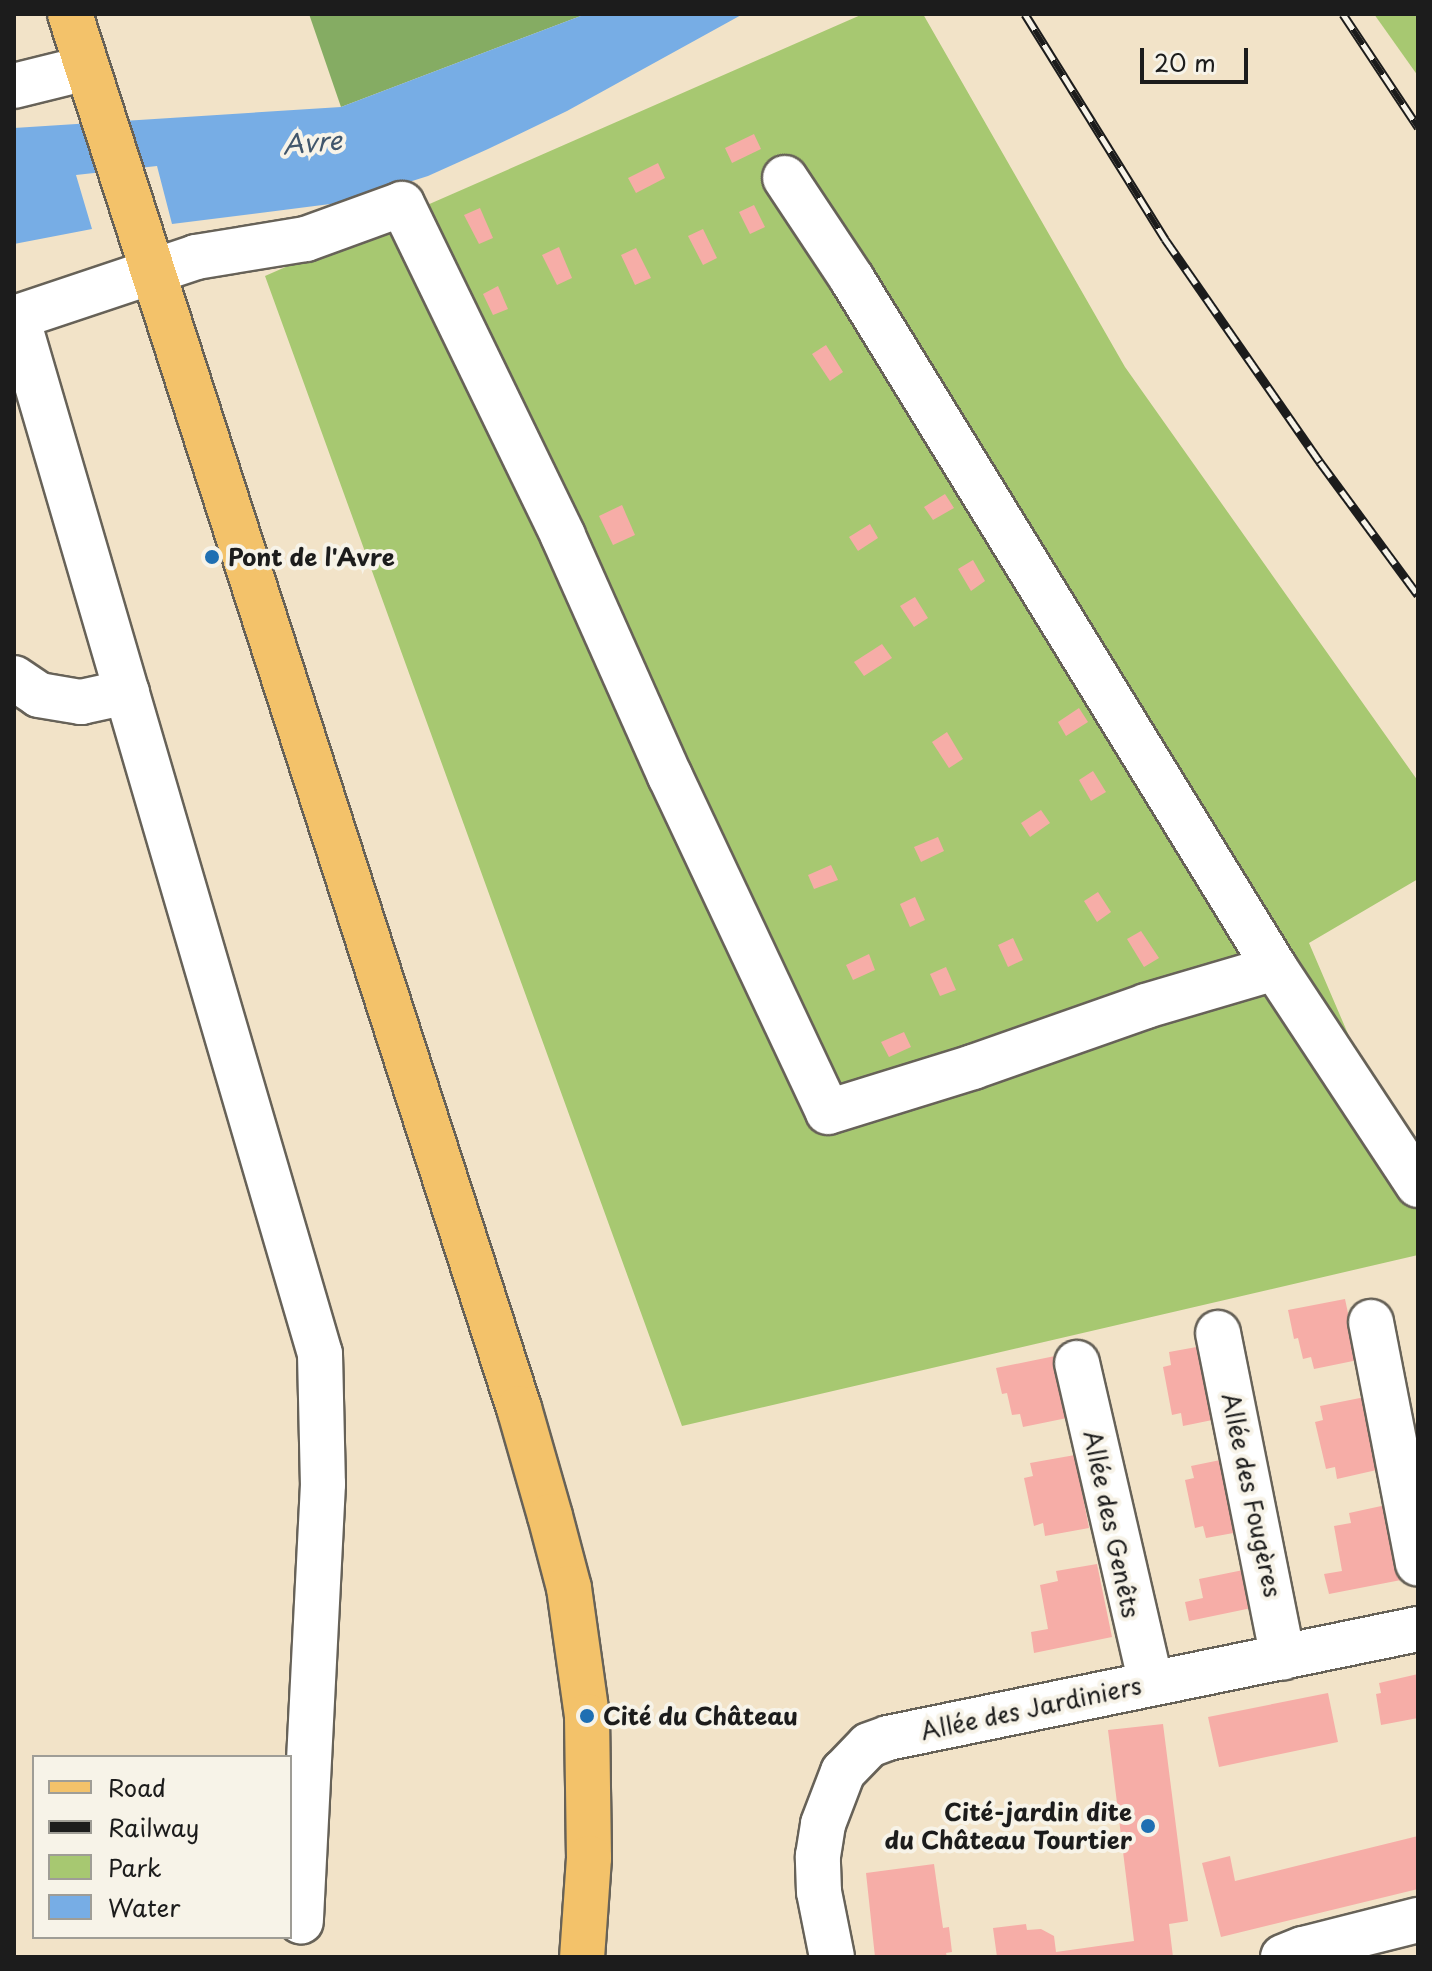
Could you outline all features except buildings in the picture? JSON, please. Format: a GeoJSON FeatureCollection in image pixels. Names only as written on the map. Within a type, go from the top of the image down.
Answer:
{"type":"FeatureCollection","features":[{"type":"Feature","properties":{"kind":"main road"},"geometry":{"type":"LineString","coordinates":[[70,14],[514,1393],[569,1588],[587,1716],[589,1858],[582,1957]]}},
{"type":"Feature","properties":{"kind":"street"},"geometry":{"type":"LineString","coordinates":[[14,86],[87,68]]}},
{"type":"Feature","properties":{"kind":"street"},"geometry":{"type":"LineString","coordinates":[[785,178],[852,279],[1275,968],[1418,1185]]}},
{"type":"Feature","properties":{"kind":"street"},"geometry":{"type":"LineString","coordinates":[[301,1921],[323,1484],[320,1354],[16,318],[196,257],[306,239],[402,204],[563,536],[828,1112],[973,1067],[1146,1006],[1275,968]]}},
{"type":"Feature","properties":{"kind":"street"},"geometry":{"type":"LineString","coordinates":[[14,678],[39,695],[81,702],[127,692]]}},
{"type":"Feature","properties":{"kind":"street"},"geometry":{"type":"LineString","coordinates":[[1371,1322],[1418,1563]]}},
{"type":"Feature","properties":{"kind":"street","name":"Allée des Fougères"},"geometry":{"type":"LineString","coordinates":[[1218,1333],[1283,1658]]}},
{"type":"Feature","properties":{"kind":"street","name":"Allée des Genêts"},"geometry":{"type":"LineString","coordinates":[[1077,1363],[1151,1684]]}},
{"type":"Feature","properties":{"kind":"street","name":"Allée des Jardiniers"},"geometry":{"type":"LineString","coordinates":[[832,1957],[824,1928],[818,1856],[823,1824],[843,1772],[856,1756],[888,1738],[1418,1629]]}},
{"type":"Feature","properties":{"kind":"street"},"geometry":{"type":"LineString","coordinates":[[1283,1957],[1303,1949],[1418,1920]]}},
{"type":"Feature","properties":{"kind":"green space"},"geometry":{"type":"Polygon","coordinates":[[[309,14],[586,14],[341,107],[309,14]]]}},
{"type":"Feature","properties":{"kind":"green space"},"geometry":{"type":"Polygon","coordinates":[[[863,14],[923,14],[1125,367],[1418,781],[1418,879],[1309,943],[1418,1197],[1418,1255],[682,1426],[265,276],[863,14]]]}},
{"type":"Feature","properties":{"kind":"green space"},"geometry":{"type":"Polygon","coordinates":[[[1374,14],[1418,14],[1418,76],[1374,14]]]}},
{"type":"Feature","properties":{"kind":"water","name":"Avre"},"geometry":{"type":"Polygon","coordinates":[[[586,14],[743,14],[567,111],[488,149],[428,176],[346,202],[172,224],[157,166],[76,175],[92,229],[14,244],[14,128],[341,107],[586,14]]]}},
{"type":"Feature","properties":{"kind":"railway"},"geometry":{"type":"LineString","coordinates":[[1025,14],[1165,239],[1320,462],[1418,595]]}},
{"type":"Feature","properties":{"kind":"railway"},"geometry":{"type":"LineString","coordinates":[[1343,14],[1418,127]]}},
{"type":"Feature","properties":{"kind":"place","name":"Pont de l'Avre"},"geometry":{"type":"Point","coordinates":[212,557]}},
{"type":"Feature","properties":{"kind":"place","name":"Cité du Château"},"geometry":{"type":"Point","coordinates":[587,1716]}},
{"type":"Feature","properties":{"kind":"place","name":"Cité-jardin dite du Château Tourtier"},"geometry":{"type":"Point","coordinates":[1148,1826]}}]}
